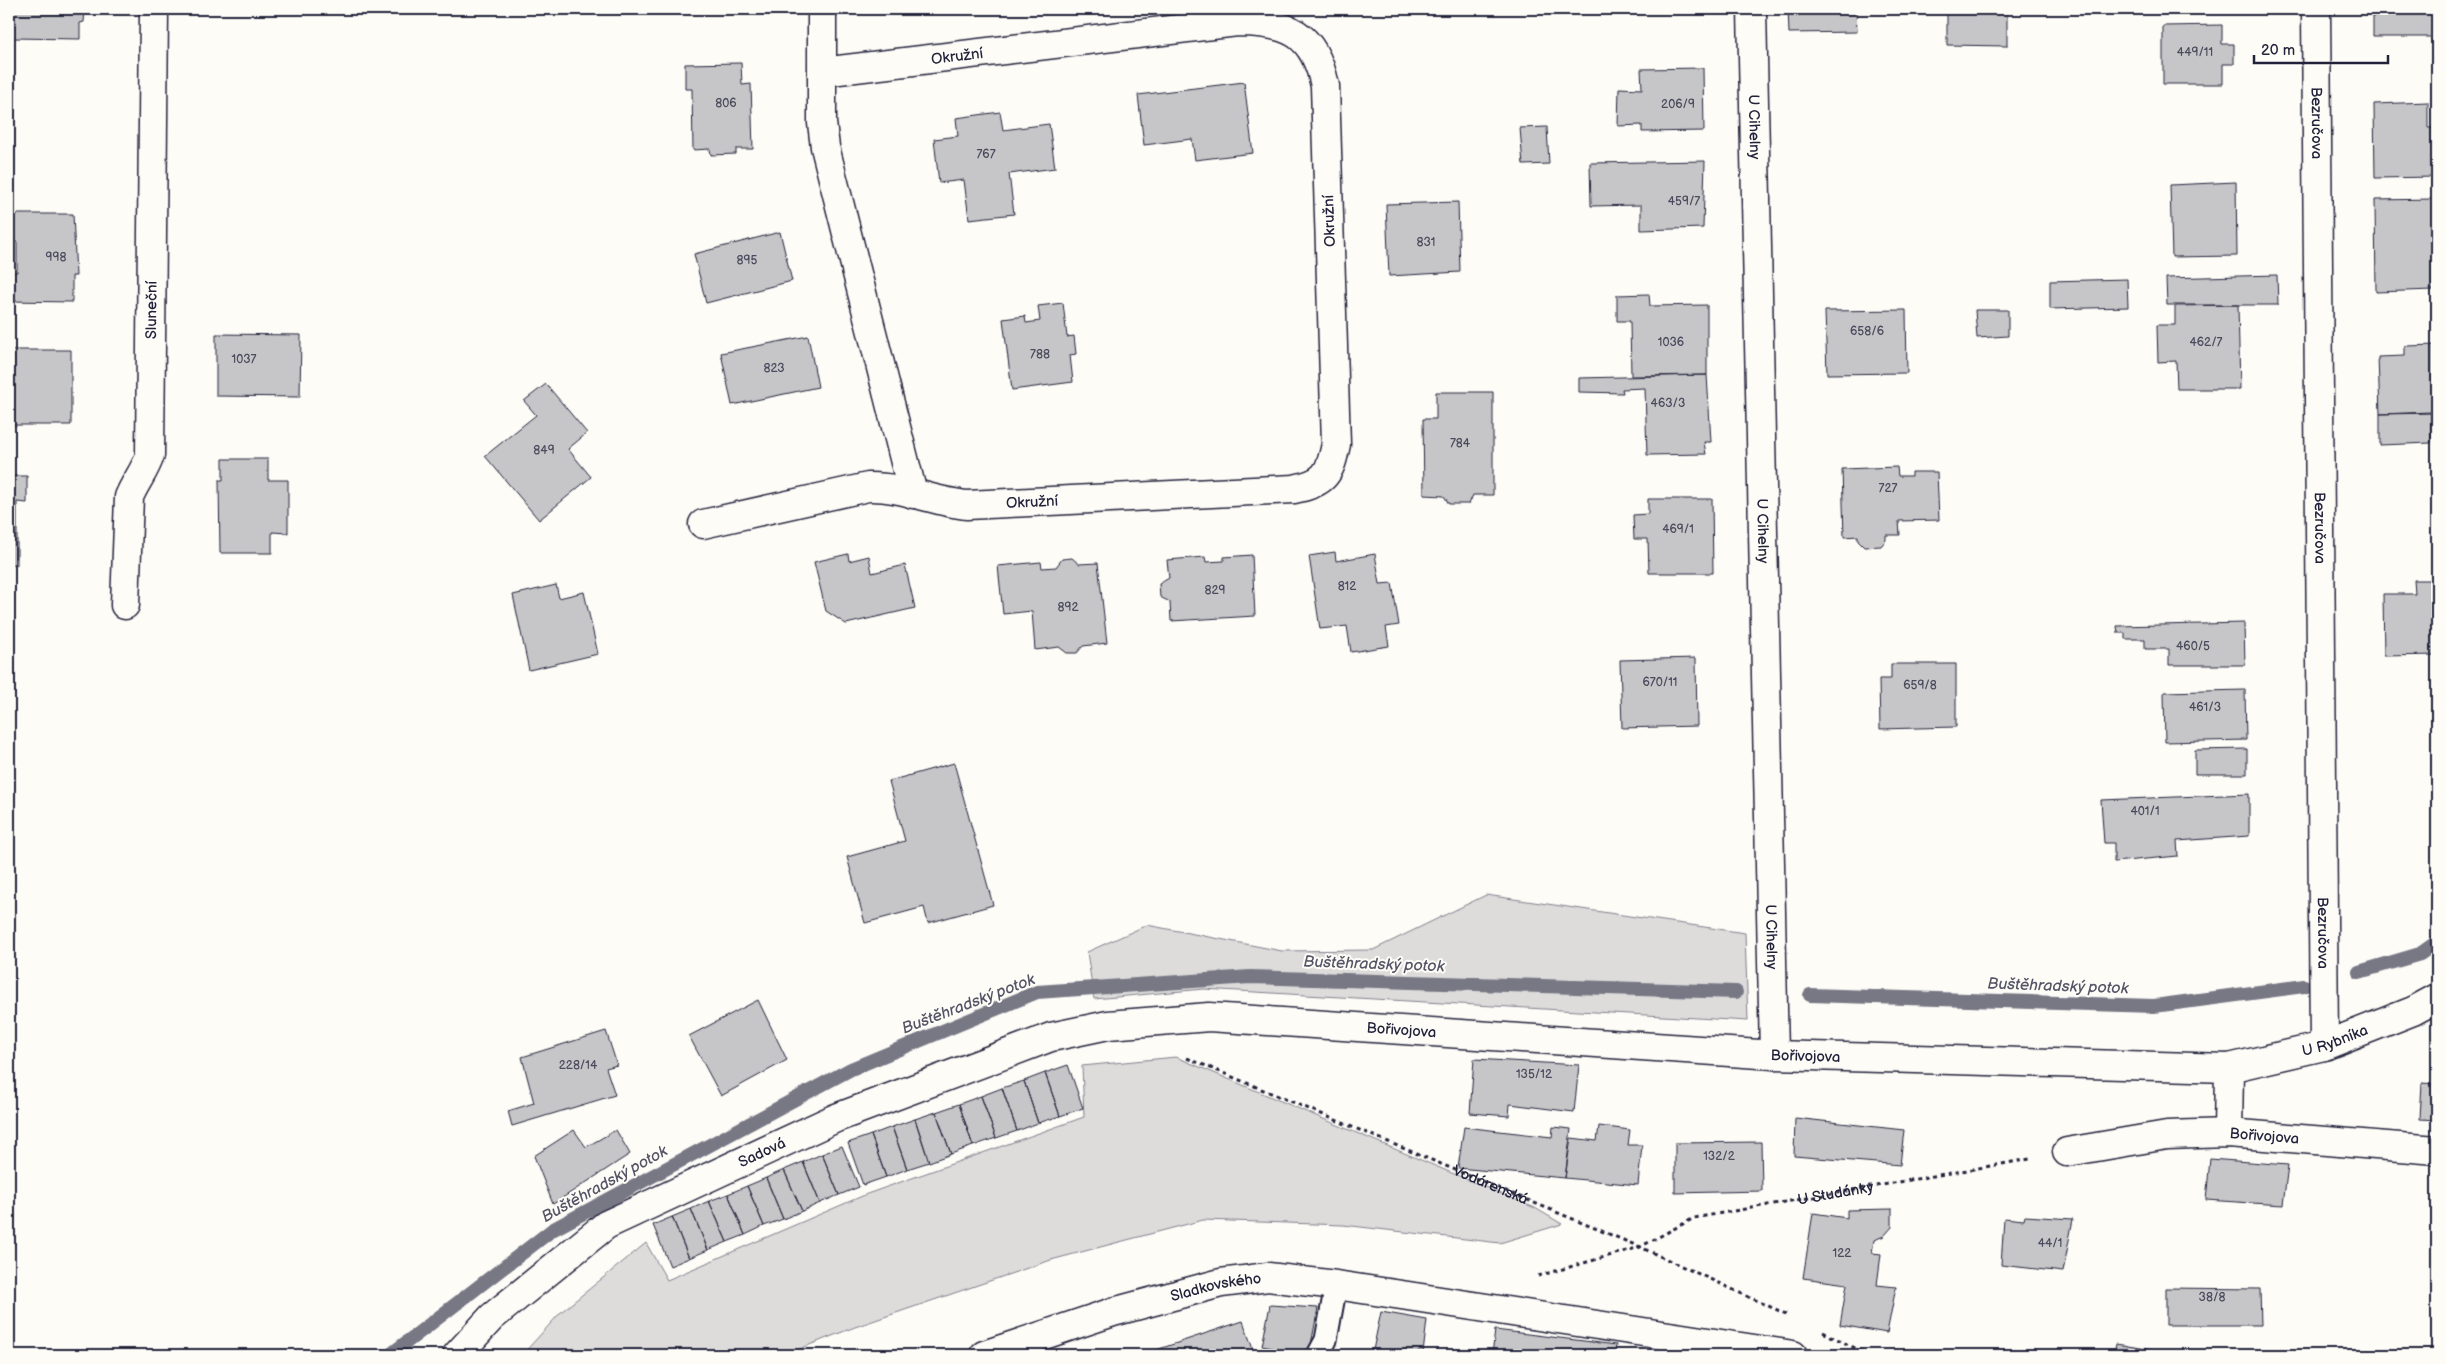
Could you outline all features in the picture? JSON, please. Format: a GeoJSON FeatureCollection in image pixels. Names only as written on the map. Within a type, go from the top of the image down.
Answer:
{"type":"FeatureCollection","features":[{"type":"Feature","properties":{"kind":"street","name":"Sluneční"},"geometry":{"type":"LineString","coordinates":[[125,605],[129,497],[133,486],[146,468],[150,455],[154,9]]}},
{"type":"Feature","properties":{"kind":"street"},"geometry":{"type":"LineString","coordinates":[[822,9],[825,148],[912,494]]}},
{"type":"Feature","properties":{"kind":"street","name":"U Cihelny"},"geometry":{"type":"LineString","coordinates":[[1752,9],[1774,1055]]}},
{"type":"Feature","properties":{"kind":"street","name":"Bezručova"},"geometry":{"type":"LineString","coordinates":[[2316,9],[2324,1046]]}},
{"type":"Feature","properties":{"kind":"street","name":"Okružní"},"geometry":{"type":"LineString","coordinates":[[703,524],[868,486],[891,488],[967,505],[1274,491],[1309,487],[1324,479],[1332,463],[1336,444],[1325,86],[1322,68],[1315,52],[1292,31],[1276,25],[1236,22],[822,72]]}},
{"type":"Feature","properties":{"kind":"street","name":"U Rybníka"},"geometry":{"type":"LineString","coordinates":[[2229,1068],[2324,1046],[2413,1011],[2437,998]]}},
{"type":"Feature","properties":{"kind":"street","name":"Bořivojova"},"geometry":{"type":"LineString","coordinates":[[1108,1025],[1209,1017],[1774,1055],[2229,1068],[2228,1133],[2437,1150]]}},
{"type":"Feature","properties":{"kind":"street","name":"Sadová"},"geometry":{"type":"LineString","coordinates":[[456,1355],[492,1317],[606,1225],[836,1118],[1051,1037],[1108,1025]]}},
{"type":"Feature","properties":{"kind":"street"},"geometry":{"type":"LineString","coordinates":[[2067,1152],[2167,1135],[2228,1133]]}},
{"type":"Feature","properties":{"kind":"street","name":"Sladkovského"},"geometry":{"type":"LineString","coordinates":[[984,1355],[1113,1312],[1228,1282],[1268,1278],[1336,1285],[1793,1355]]}},
{"type":"Feature","properties":{"kind":"lane"},"geometry":{"type":"LineString","coordinates":[[1320,1353],[1326,1340],[1336,1285]]}},
{"type":"Feature","properties":{"kind":"path","name":"Vodárenská"},"geometry":{"type":"LineString","coordinates":[[1181,1056],[1640,1247],[1791,1317]]}},
{"type":"Feature","properties":{"kind":"path","name":"U Studánky"},"geometry":{"type":"LineString","coordinates":[[1537,1277],[1640,1247],[1694,1218],[2067,1152]]}},
{"type":"Feature","properties":{"kind":"path"},"geometry":{"type":"LineString","coordinates":[[1818,1329],[1869,1355]]}},
{"type":"Feature","properties":{"kind":"shaded area"},"geometry":{"type":"Polygon","coordinates":[[[1486,895],[1745,933],[1748,1021],[1204,989],[1094,999],[1087,952],[1147,925],[1282,951],[1373,950],[1486,895]]]}},
{"type":"Feature","properties":{"kind":"shaded area"},"geometry":{"type":"Polygon","coordinates":[[[1176,1057],[1535,1208],[1562,1224],[1500,1243],[1343,1225],[1203,1220],[1051,1260],[855,1327],[784,1355],[522,1355],[561,1312],[646,1243],[667,1280],[867,1194],[1084,1117],[1082,1066],[1176,1057]]]}},
{"type":"Feature","properties":{"kind":"building"},"geometry":{"type":"Polygon","coordinates":[[[9,9],[85,9],[84,22],[80,23],[80,39],[12,38],[13,21],[9,22],[9,9]]]}},
{"type":"Feature","properties":{"kind":"building"},"geometry":{"type":"Polygon","coordinates":[[[675,9],[714,9],[675,11],[675,9]]]}},
{"type":"Feature","properties":{"kind":"building"},"geometry":{"type":"Polygon","coordinates":[[[1788,9],[1869,10],[1856,11],[1857,32],[1789,33],[1788,9]]]}},
{"type":"Feature","properties":{"kind":"building"},"geometry":{"type":"Polygon","coordinates":[[[1947,9],[2007,9],[2007,46],[1947,45],[1947,9]]]}},
{"type":"Feature","properties":{"kind":"building"},"geometry":{"type":"Polygon","coordinates":[[[2373,9],[2437,9],[2437,37],[2373,37],[2373,9]]]}},
{"type":"Feature","properties":{"kind":"building"},"geometry":{"type":"Polygon","coordinates":[[[2222,25],[2222,44],[2234,44],[2234,64],[2223,64],[2223,84],[2163,84],[2163,26],[2222,25]]]}},
{"type":"Feature","properties":{"kind":"building"},"geometry":{"type":"Polygon","coordinates":[[[741,63],[742,85],[751,84],[753,149],[736,149],[736,154],[711,155],[710,149],[693,150],[692,89],[685,89],[685,64],[741,63]]]}},
{"type":"Feature","properties":{"kind":"building"},"geometry":{"type":"Polygon","coordinates":[[[1703,68],[1704,131],[1642,132],[1642,125],[1618,126],[1619,88],[1642,89],[1641,69],[1703,68]]]}},
{"type":"Feature","properties":{"kind":"building"},"geometry":{"type":"Polygon","coordinates":[[[1244,82],[1253,153],[1195,160],[1192,139],[1144,145],[1138,95],[1244,82]]]}},
{"type":"Feature","properties":{"kind":"building"},"geometry":{"type":"Polygon","coordinates":[[[2428,102],[2428,128],[2437,128],[2437,177],[2375,178],[2374,104],[2428,102]]]}},
{"type":"Feature","properties":{"kind":"building"},"geometry":{"type":"Polygon","coordinates":[[[1000,112],[1003,130],[1049,124],[1055,168],[1009,174],[1014,214],[969,219],[964,180],[939,183],[934,139],[958,136],[956,118],[1000,112]]]}},
{"type":"Feature","properties":{"kind":"building"},"geometry":{"type":"Polygon","coordinates":[[[1547,127],[1549,164],[1523,165],[1520,128],[1547,127]]]}},
{"type":"Feature","properties":{"kind":"building"},"geometry":{"type":"Polygon","coordinates":[[[1705,161],[1703,228],[1641,230],[1641,205],[1591,206],[1590,163],[1705,161]]]}},
{"type":"Feature","properties":{"kind":"building"},"geometry":{"type":"Polygon","coordinates":[[[2236,182],[2237,256],[2172,257],[2170,185],[2236,182]]]}},
{"type":"Feature","properties":{"kind":"building"},"geometry":{"type":"Polygon","coordinates":[[[2433,199],[2434,290],[2376,292],[2375,200],[2433,199]]]}},
{"type":"Feature","properties":{"kind":"building"},"geometry":{"type":"Polygon","coordinates":[[[1458,202],[1460,272],[1389,276],[1386,204],[1458,202]]]}},
{"type":"Feature","properties":{"kind":"building"},"geometry":{"type":"Polygon","coordinates":[[[9,214],[73,214],[76,276],[72,276],[72,302],[9,301],[9,272],[17,272],[17,242],[9,242],[9,214]]]}},
{"type":"Feature","properties":{"kind":"building"},"geometry":{"type":"Polygon","coordinates":[[[780,232],[792,281],[706,303],[694,254],[780,232]]]}},
{"type":"Feature","properties":{"kind":"building"},"geometry":{"type":"Polygon","coordinates":[[[2277,275],[2278,305],[2167,305],[2166,278],[2277,275]]]}},
{"type":"Feature","properties":{"kind":"building"},"geometry":{"type":"Polygon","coordinates":[[[2127,279],[2128,307],[2050,309],[2050,281],[2127,279]]]}},
{"type":"Feature","properties":{"kind":"building"},"geometry":{"type":"Polygon","coordinates":[[[1649,294],[1650,306],[1707,305],[1707,375],[1631,376],[1630,321],[1617,321],[1617,295],[1649,294]]]}},
{"type":"Feature","properties":{"kind":"building"},"geometry":{"type":"Polygon","coordinates":[[[1063,303],[1067,337],[1074,336],[1076,354],[1070,355],[1073,382],[1012,390],[1003,319],[1025,316],[1026,323],[1040,321],[1038,306],[1063,303]]]}},
{"type":"Feature","properties":{"kind":"building"},"geometry":{"type":"Polygon","coordinates":[[[2238,305],[2240,389],[2177,389],[2176,361],[2158,362],[2157,325],[2175,325],[2175,306],[2238,305]]]}},
{"type":"Feature","properties":{"kind":"building"},"geometry":{"type":"Polygon","coordinates":[[[1906,310],[1907,373],[1827,374],[1825,311],[1906,310]]]}},
{"type":"Feature","properties":{"kind":"building"},"geometry":{"type":"Polygon","coordinates":[[[1975,310],[2008,310],[2008,336],[1977,338],[1975,310]]]}},
{"type":"Feature","properties":{"kind":"building"},"geometry":{"type":"Polygon","coordinates":[[[216,334],[301,335],[300,397],[216,396],[216,334]]]}},
{"type":"Feature","properties":{"kind":"building"},"geometry":{"type":"Polygon","coordinates":[[[808,336],[818,387],[732,405],[721,353],[808,336]]]}},
{"type":"Feature","properties":{"kind":"building"},"geometry":{"type":"Polygon","coordinates":[[[2437,345],[2437,413],[2380,414],[2378,357],[2405,356],[2405,346],[2437,345]]]}},
{"type":"Feature","properties":{"kind":"building"},"geometry":{"type":"Polygon","coordinates":[[[9,350],[71,350],[71,425],[9,425],[9,350]]]}},
{"type":"Feature","properties":{"kind":"building"},"geometry":{"type":"Polygon","coordinates":[[[1707,375],[1711,442],[1704,442],[1706,454],[1647,455],[1645,388],[1622,389],[1623,393],[1579,392],[1579,378],[1707,375]]]}},
{"type":"Feature","properties":{"kind":"building"},"geometry":{"type":"Polygon","coordinates":[[[546,384],[587,433],[568,449],[591,477],[539,520],[485,456],[536,415],[524,401],[546,384]]]}},
{"type":"Feature","properties":{"kind":"building"},"geometry":{"type":"Polygon","coordinates":[[[1436,392],[1493,392],[1493,495],[1473,495],[1469,504],[1449,504],[1444,496],[1424,495],[1423,419],[1436,419],[1436,392]]]}},
{"type":"Feature","properties":{"kind":"building"},"geometry":{"type":"Polygon","coordinates":[[[2431,412],[2431,443],[2380,445],[2380,414],[2431,412]]]}},
{"type":"Feature","properties":{"kind":"building"},"geometry":{"type":"Polygon","coordinates":[[[223,459],[268,459],[268,480],[288,480],[288,533],[272,532],[272,553],[220,553],[219,480],[223,480],[223,459]]]}},
{"type":"Feature","properties":{"kind":"building"},"geometry":{"type":"Polygon","coordinates":[[[1897,467],[1898,476],[1911,476],[1911,472],[1937,472],[1939,520],[1899,521],[1900,535],[1886,535],[1886,540],[1881,546],[1864,547],[1858,541],[1858,536],[1844,537],[1842,469],[1897,467]]]}},
{"type":"Feature","properties":{"kind":"building"},"geometry":{"type":"Polygon","coordinates":[[[9,476],[27,476],[27,503],[17,502],[17,565],[9,565],[9,476]]]}},
{"type":"Feature","properties":{"kind":"building"},"geometry":{"type":"Polygon","coordinates":[[[1648,499],[1712,499],[1713,573],[1649,573],[1648,539],[1634,539],[1633,515],[1648,514],[1648,499]]]}},
{"type":"Feature","properties":{"kind":"building"},"geometry":{"type":"Polygon","coordinates":[[[1335,552],[1336,561],[1375,554],[1380,584],[1392,583],[1399,625],[1386,627],[1389,646],[1351,652],[1347,626],[1320,629],[1309,556],[1335,552]]]}},
{"type":"Feature","properties":{"kind":"building"},"geometry":{"type":"Polygon","coordinates":[[[848,554],[849,561],[869,556],[872,573],[905,565],[915,608],[846,624],[826,611],[814,562],[848,554]]]}},
{"type":"Feature","properties":{"kind":"building"},"geometry":{"type":"Polygon","coordinates":[[[1252,555],[1255,616],[1171,621],[1170,602],[1160,597],[1159,584],[1169,578],[1167,560],[1205,557],[1206,562],[1224,561],[1224,557],[1252,555]]]}},
{"type":"Feature","properties":{"kind":"building"},"geometry":{"type":"Polygon","coordinates":[[[1072,558],[1079,564],[1098,563],[1107,643],[1083,646],[1077,653],[1067,653],[1059,647],[1035,650],[1032,611],[1003,614],[998,566],[1041,562],[1042,568],[1056,567],[1062,559],[1072,558]]]}},
{"type":"Feature","properties":{"kind":"building"},"geometry":{"type":"Polygon","coordinates":[[[2414,580],[2431,580],[2431,592],[2437,592],[2437,655],[2384,656],[2383,594],[2415,594],[2414,580]]]}},
{"type":"Feature","properties":{"kind":"building"},"geometry":{"type":"Polygon","coordinates":[[[556,585],[559,598],[584,592],[598,654],[529,670],[513,595],[556,585]]]}},
{"type":"Feature","properties":{"kind":"building"},"geometry":{"type":"Polygon","coordinates":[[[2244,623],[2245,665],[2169,665],[2169,649],[2145,649],[2145,639],[2125,639],[2125,633],[2118,633],[2117,626],[2244,623]]]}},
{"type":"Feature","properties":{"kind":"building"},"geometry":{"type":"Polygon","coordinates":[[[1696,658],[1697,726],[1622,728],[1620,660],[1696,658]]]}},
{"type":"Feature","properties":{"kind":"building"},"geometry":{"type":"Polygon","coordinates":[[[1891,664],[1956,664],[1956,727],[1880,729],[1879,679],[1891,679],[1891,664]]]}},
{"type":"Feature","properties":{"kind":"building"},"geometry":{"type":"Polygon","coordinates":[[[2245,690],[2246,740],[2165,742],[2164,692],[2245,690]]]}},
{"type":"Feature","properties":{"kind":"building"},"geometry":{"type":"Polygon","coordinates":[[[2247,749],[2247,774],[2195,774],[2195,750],[2247,749]]]}},
{"type":"Feature","properties":{"kind":"building"},"geometry":{"type":"Polygon","coordinates":[[[954,763],[993,905],[928,923],[924,907],[865,923],[847,857],[905,841],[889,781],[954,763]]]}},
{"type":"Feature","properties":{"kind":"building"},"geometry":{"type":"Polygon","coordinates":[[[2249,794],[2249,836],[2177,841],[2178,856],[2114,862],[2114,843],[2104,843],[2101,800],[2249,794]]]}},
{"type":"Feature","properties":{"kind":"building"},"geometry":{"type":"Polygon","coordinates":[[[758,1000],[787,1060],[721,1096],[689,1036],[758,1000]]]}},
{"type":"Feature","properties":{"kind":"building"},"geometry":{"type":"Polygon","coordinates":[[[606,1031],[617,1065],[606,1068],[615,1095],[512,1126],[508,1111],[534,1103],[522,1057],[606,1031]]]}},
{"type":"Feature","properties":{"kind":"building"},"geometry":{"type":"Polygon","coordinates":[[[1474,1059],[1579,1065],[1574,1112],[1510,1104],[1509,1116],[1470,1113],[1474,1059]]]}},
{"type":"Feature","properties":{"kind":"building"},"geometry":{"type":"Polygon","coordinates":[[[1068,1065],[1083,1108],[1060,1116],[1045,1073],[1068,1065]]]}},
{"type":"Feature","properties":{"kind":"building"},"geometry":{"type":"Polygon","coordinates":[[[1045,1073],[1060,1116],[1038,1123],[1024,1081],[1045,1073]]]}},
{"type":"Feature","properties":{"kind":"building"},"geometry":{"type":"Polygon","coordinates":[[[1024,1081],[1038,1123],[1017,1131],[1002,1088],[1024,1081]]]}},
{"type":"Feature","properties":{"kind":"building"},"geometry":{"type":"Polygon","coordinates":[[[2422,1083],[2437,1084],[2437,1120],[2420,1119],[2422,1083]]]}},
{"type":"Feature","properties":{"kind":"building"},"geometry":{"type":"Polygon","coordinates":[[[1002,1088],[1017,1131],[996,1138],[981,1096],[1002,1088]]]}},
{"type":"Feature","properties":{"kind":"building"},"geometry":{"type":"Polygon","coordinates":[[[981,1096],[996,1138],[973,1146],[959,1104],[981,1096]]]}},
{"type":"Feature","properties":{"kind":"building"},"geometry":{"type":"Polygon","coordinates":[[[959,1104],[973,1146],[951,1154],[936,1112],[959,1104]]]}},
{"type":"Feature","properties":{"kind":"building"},"geometry":{"type":"Polygon","coordinates":[[[936,1112],[951,1154],[929,1162],[915,1119],[936,1112]]]}},
{"type":"Feature","properties":{"kind":"building"},"geometry":{"type":"Polygon","coordinates":[[[1795,1118],[1904,1130],[1900,1165],[1794,1156],[1795,1118]]]}},
{"type":"Feature","properties":{"kind":"building"},"geometry":{"type":"Polygon","coordinates":[[[915,1119],[929,1162],[907,1169],[892,1127],[915,1119]]]}},
{"type":"Feature","properties":{"kind":"building"},"geometry":{"type":"Polygon","coordinates":[[[1599,1126],[1630,1130],[1628,1145],[1642,1145],[1638,1185],[1565,1178],[1571,1138],[1597,1141],[1599,1126]]]}},
{"type":"Feature","properties":{"kind":"building"},"geometry":{"type":"Polygon","coordinates":[[[892,1127],[907,1169],[886,1177],[871,1135],[892,1127]]]}},
{"type":"Feature","properties":{"kind":"building"},"geometry":{"type":"Polygon","coordinates":[[[1464,1127],[1552,1137],[1553,1127],[1571,1129],[1565,1178],[1458,1168],[1464,1127]]]}},
{"type":"Feature","properties":{"kind":"building"},"geometry":{"type":"Polygon","coordinates":[[[574,1130],[586,1147],[616,1130],[630,1154],[553,1204],[534,1156],[574,1130]]]}},
{"type":"Feature","properties":{"kind":"building"},"geometry":{"type":"Polygon","coordinates":[[[871,1135],[886,1177],[863,1185],[848,1143],[871,1135]]]}},
{"type":"Feature","properties":{"kind":"building"},"geometry":{"type":"Polygon","coordinates":[[[1761,1142],[1762,1191],[1675,1193],[1675,1143],[1761,1142]]]}},
{"type":"Feature","properties":{"kind":"building"},"geometry":{"type":"Polygon","coordinates":[[[842,1146],[859,1187],[839,1195],[822,1154],[842,1146]]]}},
{"type":"Feature","properties":{"kind":"building"},"geometry":{"type":"Polygon","coordinates":[[[822,1154],[839,1195],[820,1203],[803,1162],[822,1154]]]}},
{"type":"Feature","properties":{"kind":"building"},"geometry":{"type":"Polygon","coordinates":[[[2210,1159],[2288,1165],[2283,1205],[2206,1200],[2210,1159]]]}},
{"type":"Feature","properties":{"kind":"building"},"geometry":{"type":"Polygon","coordinates":[[[803,1162],[820,1203],[802,1211],[784,1170],[803,1162]]]}},
{"type":"Feature","properties":{"kind":"building"},"geometry":{"type":"Polygon","coordinates":[[[784,1170],[802,1211],[783,1219],[766,1178],[784,1170]]]}},
{"type":"Feature","properties":{"kind":"building"},"geometry":{"type":"Polygon","coordinates":[[[766,1178],[783,1219],[764,1226],[747,1186],[766,1178]]]}},
{"type":"Feature","properties":{"kind":"building"},"geometry":{"type":"Polygon","coordinates":[[[747,1186],[764,1226],[745,1235],[728,1194],[747,1186]]]}},
{"type":"Feature","properties":{"kind":"building"},"geometry":{"type":"Polygon","coordinates":[[[728,1194],[745,1235],[727,1242],[709,1201],[728,1194]]]}},
{"type":"Feature","properties":{"kind":"building"},"geometry":{"type":"Polygon","coordinates":[[[709,1201],[727,1242],[708,1250],[691,1209],[709,1201]]]}},
{"type":"Feature","properties":{"kind":"building"},"geometry":{"type":"Polygon","coordinates":[[[691,1209],[708,1250],[689,1258],[672,1217],[691,1209]]]}},
{"type":"Feature","properties":{"kind":"building"},"geometry":{"type":"Polygon","coordinates":[[[1892,1209],[1892,1227],[1884,1236],[1874,1240],[1872,1253],[1881,1254],[1877,1285],[1896,1287],[1887,1333],[1840,1325],[1847,1284],[1803,1278],[1813,1213],[1847,1218],[1847,1210],[1892,1209]]]}},
{"type":"Feature","properties":{"kind":"building"},"geometry":{"type":"Polygon","coordinates":[[[2025,1216],[2073,1219],[2063,1272],[2001,1265],[2004,1218],[2024,1220],[2025,1216]]]}},
{"type":"Feature","properties":{"kind":"building"},"geometry":{"type":"Polygon","coordinates":[[[672,1217],[689,1258],[670,1266],[653,1225],[672,1217]]]}},
{"type":"Feature","properties":{"kind":"building"},"geometry":{"type":"Polygon","coordinates":[[[2166,1288],[2260,1289],[2261,1325],[2166,1325],[2166,1288]]]}},
{"type":"Feature","properties":{"kind":"building"},"geometry":{"type":"Polygon","coordinates":[[[1270,1305],[1318,1308],[1309,1355],[1262,1346],[1270,1305]]]}},
{"type":"Feature","properties":{"kind":"building"},"geometry":{"type":"Polygon","coordinates":[[[1381,1312],[1427,1320],[1423,1353],[1418,1351],[1417,1355],[1372,1355],[1381,1312]]]}},
{"type":"Feature","properties":{"kind":"building"},"geometry":{"type":"Polygon","coordinates":[[[1243,1321],[1255,1355],[1141,1355],[1243,1321]]]}},
{"type":"Feature","properties":{"kind":"building"},"geometry":{"type":"Polygon","coordinates":[[[1495,1330],[1616,1345],[1615,1355],[1492,1355],[1495,1330]]]}},
{"type":"Feature","properties":{"kind":"building"},"geometry":{"type":"Polygon","coordinates":[[[2116,1344],[2152,1350],[2151,1355],[2114,1355],[2116,1344]]]}},
{"type":"Feature","properties":{"kind":"waterway","name":"Buštěhradský potok"},"geometry":{"type":"LineString","coordinates":[[2359,972],[2420,954],[2437,942]]}},
{"type":"Feature","properties":{"kind":"waterway","name":"Buštěhradský potok"},"geometry":{"type":"LineString","coordinates":[[390,1355],[552,1230],[851,1069],[1037,992],[1250,977],[1736,992]]}},
{"type":"Feature","properties":{"kind":"waterway","name":"Buštěhradský potok"},"geometry":{"type":"LineString","coordinates":[[1810,995],[2154,1006],[2304,986]]}}]}
